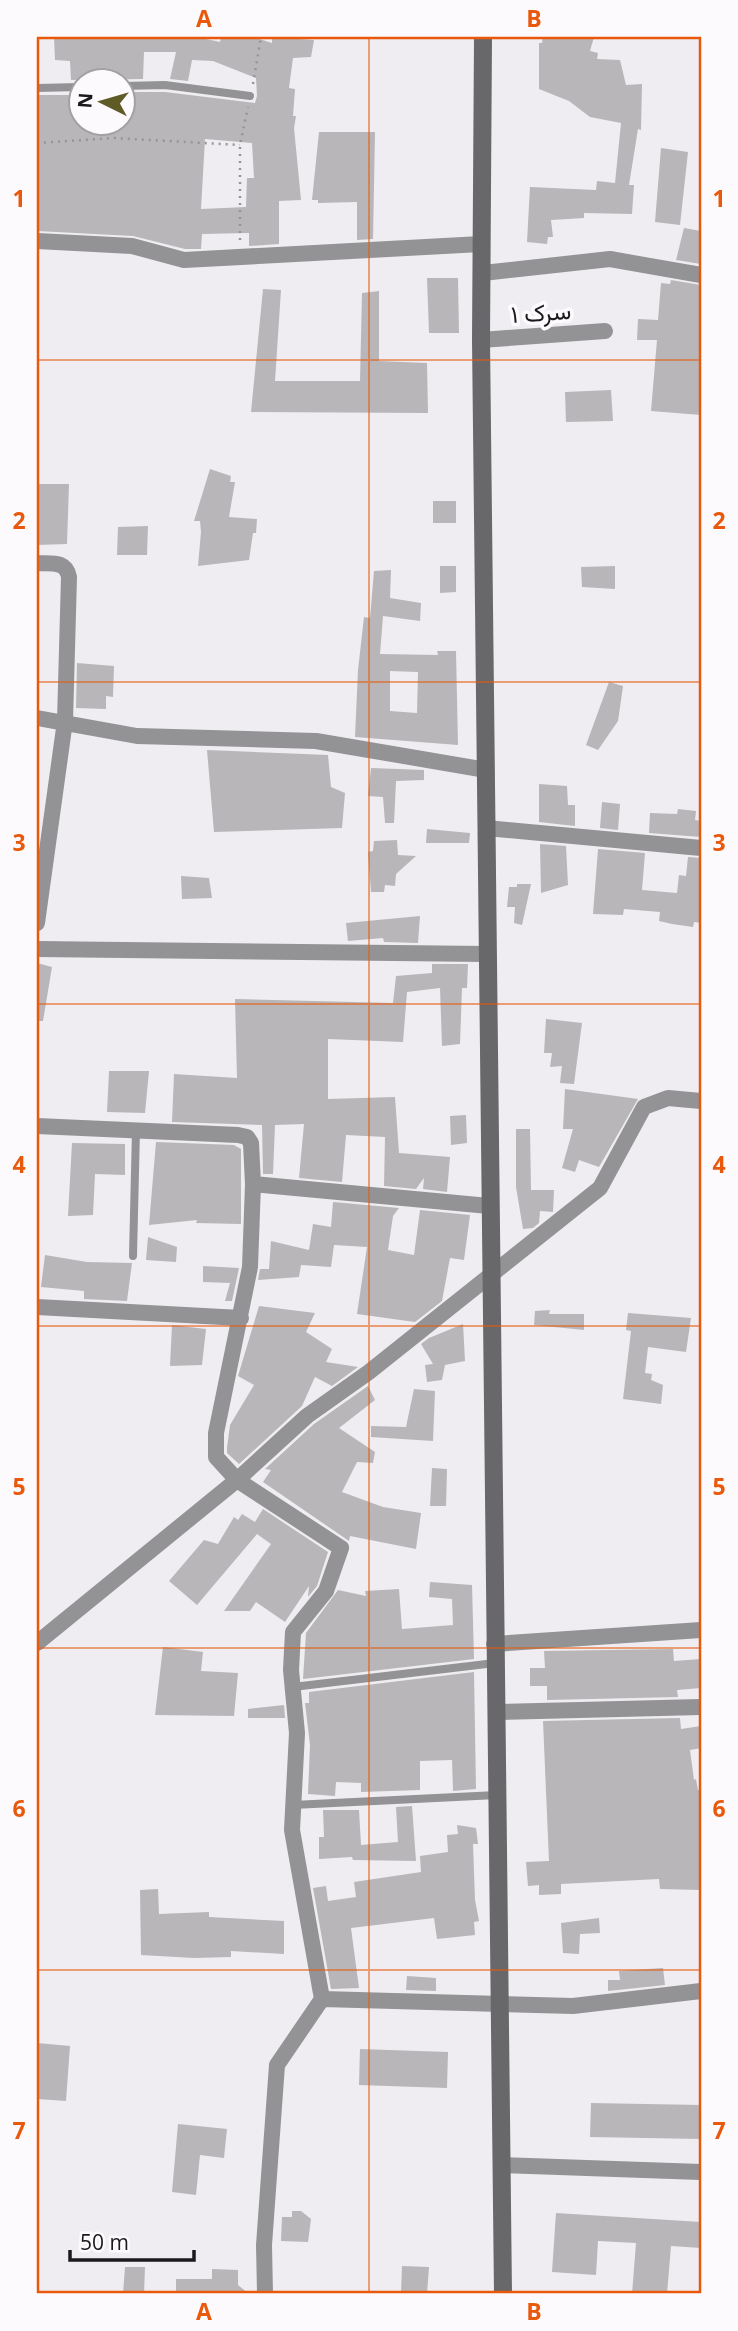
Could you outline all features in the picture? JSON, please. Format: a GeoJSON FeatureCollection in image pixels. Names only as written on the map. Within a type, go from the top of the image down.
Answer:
{"type":"FeatureCollection","features":[{"type":"Feature","properties":{"kind":"main road"},"geometry":{"type":"LineString","coordinates":[[484,37],[481,340],[503,2294]]}},
{"type":"Feature","properties":{"kind":"street"},"geometry":{"type":"LineString","coordinates":[[37,242],[132,246],[184,260],[481,244]]}},
{"type":"Feature","properties":{"kind":"street"},"geometry":{"type":"LineString","coordinates":[[483,273],[610,259],[701,275]]}},
{"type":"Feature","properties":{"kind":"street","name":"سرک ۱"},"geometry":{"type":"LineString","coordinates":[[481,340],[605,331]]}},
{"type":"Feature","properties":{"kind":"street"},"geometry":{"type":"LineString","coordinates":[[37,563],[61,564],[68,569],[69,577],[65,721],[37,923]]}},
{"type":"Feature","properties":{"kind":"street"},"geometry":{"type":"LineString","coordinates":[[37,718],[137,736],[316,741],[486,770]]}},
{"type":"Feature","properties":{"kind":"street"},"geometry":{"type":"LineString","coordinates":[[486,828],[701,848]]}},
{"type":"Feature","properties":{"kind":"street"},"geometry":{"type":"LineString","coordinates":[[37,949],[487,954]]}},
{"type":"Feature","properties":{"kind":"street"},"geometry":{"type":"LineString","coordinates":[[38,1641],[237,1480],[307,1416],[490,1277],[600,1188],[645,1107],[668,1098],[701,1101]]}},
{"type":"Feature","properties":{"kind":"street"},"geometry":{"type":"LineString","coordinates":[[37,1126],[247,1137],[251,1143],[253,1184],[250,1267],[216,1433],[216,1457],[237,1480],[341,1548],[326,1591],[293,1632],[293,1687],[297,1733],[292,1830],[322,1999],[277,2065],[264,2245],[265,2294]]}},
{"type":"Feature","properties":{"kind":"street"},"geometry":{"type":"LineString","coordinates":[[253,1184],[489,1206]]}},
{"type":"Feature","properties":{"kind":"street"},"geometry":{"type":"LineString","coordinates":[[37,1307],[241,1318]]}},
{"type":"Feature","properties":{"kind":"street"},"geometry":{"type":"LineString","coordinates":[[494,1644],[701,1630]]}},
{"type":"Feature","properties":{"kind":"street"},"geometry":{"type":"LineString","coordinates":[[496,1713],[701,1707]]}},
{"type":"Feature","properties":{"kind":"street"},"geometry":{"type":"LineString","coordinates":[[322,1999],[573,2006],[701,1991]]}},
{"type":"Feature","properties":{"kind":"street"},"geometry":{"type":"LineString","coordinates":[[501,2165],[701,2172]]}},
{"type":"Feature","properties":{"kind":"lane"},"geometry":{"type":"LineString","coordinates":[[136,86],[165,85],[250,96]]}},
{"type":"Feature","properties":{"kind":"lane"},"geometry":{"type":"LineString","coordinates":[[37,88],[66,87]]}},
{"type":"Feature","properties":{"kind":"lane"},"geometry":{"type":"LineString","coordinates":[[133,1256],[136,1130]]}},
{"type":"Feature","properties":{"kind":"lane"},"geometry":{"type":"LineString","coordinates":[[293,1687],[496,1663]]}},
{"type":"Feature","properties":{"kind":"lane"},"geometry":{"type":"LineString","coordinates":[[293,1805],[497,1795]]}},
{"type":"Feature","properties":{"kind":"path"},"geometry":{"type":"LineString","coordinates":[[240,257],[240,145],[261,37]]}},
{"type":"Feature","properties":{"kind":"path"},"geometry":{"type":"LineString","coordinates":[[37,143],[114,138],[240,145]]}},
{"type":"Feature","properties":{"kind":"building"},"geometry":{"type":"Polygon","coordinates":[[[54,37],[197,37],[220,42],[221,37],[253,37],[272,43],[272,37],[314,40],[311,57],[293,58],[289,88],[295,89],[293,116],[296,116],[294,128],[301,200],[279,201],[279,244],[249,246],[249,233],[202,234],[201,249],[185,249],[133,236],[37,231],[39,95],[66,95],[66,136],[136,136],[136,92],[165,92],[255,103],[257,96],[256,78],[213,61],[192,60],[188,81],[170,79],[176,52],[144,52],[143,79],[136,79],[136,66],[70,66],[70,61],[55,60],[54,37]],[[205,139],[201,209],[246,207],[247,178],[254,178],[252,143],[205,139]]]}},
{"type":"Feature","properties":{"kind":"building"},"geometry":{"type":"Polygon","coordinates":[[[543,37],[594,37],[590,51],[598,53],[597,59],[620,60],[626,85],[642,84],[641,130],[638,129],[629,185],[634,185],[632,214],[584,213],[584,218],[551,220],[553,237],[548,237],[547,244],[527,242],[530,187],[596,190],[597,181],[615,183],[621,123],[590,117],[569,101],[539,89],[539,43],[542,43],[543,37]]]}},
{"type":"Feature","properties":{"kind":"building"},"geometry":{"type":"Polygon","coordinates":[[[319,132],[375,132],[373,239],[357,240],[357,202],[318,203],[318,200],[312,200],[319,132]]]}},
{"type":"Feature","properties":{"kind":"building"},"geometry":{"type":"Polygon","coordinates":[[[661,148],[688,152],[680,225],[655,222],[661,148]]]}},
{"type":"Feature","properties":{"kind":"building"},"geometry":{"type":"Polygon","coordinates":[[[684,228],[701,231],[701,264],[676,260],[684,228]]]}},
{"type":"Feature","properties":{"kind":"building"},"geometry":{"type":"Polygon","coordinates":[[[427,278],[458,278],[459,333],[429,333],[427,278]]]}},
{"type":"Feature","properties":{"kind":"building"},"geometry":{"type":"Polygon","coordinates":[[[671,280],[701,285],[701,415],[651,411],[657,340],[637,340],[638,319],[658,320],[661,283],[670,284],[671,280]]]}},
{"type":"Feature","properties":{"kind":"building"},"geometry":{"type":"Polygon","coordinates":[[[263,289],[281,290],[275,381],[360,381],[362,293],[379,291],[379,361],[427,363],[428,413],[251,412],[263,289]]]}},
{"type":"Feature","properties":{"kind":"building"},"geometry":{"type":"Polygon","coordinates":[[[611,390],[613,421],[566,422],[565,392],[611,390]]]}},
{"type":"Feature","properties":{"kind":"building"},"geometry":{"type":"Polygon","coordinates":[[[210,469],[231,476],[230,482],[235,482],[229,517],[257,519],[249,560],[198,566],[201,532],[200,521],[194,521],[210,469]]]}},
{"type":"Feature","properties":{"kind":"building"},"geometry":{"type":"Polygon","coordinates":[[[37,484],[69,484],[67,544],[37,545],[37,484]]]}},
{"type":"Feature","properties":{"kind":"building"},"geometry":{"type":"Polygon","coordinates":[[[433,501],[456,501],[456,523],[433,523],[433,501]]]}},
{"type":"Feature","properties":{"kind":"building"},"geometry":{"type":"Polygon","coordinates":[[[148,526],[147,555],[117,555],[118,527],[148,526]]]}},
{"type":"Feature","properties":{"kind":"building"},"geometry":{"type":"Polygon","coordinates":[[[440,566],[456,566],[456,592],[440,593],[440,566]]]}},
{"type":"Feature","properties":{"kind":"building"},"geometry":{"type":"Polygon","coordinates":[[[615,566],[615,589],[582,587],[581,567],[615,566]]]}},
{"type":"Feature","properties":{"kind":"building"},"geometry":{"type":"Polygon","coordinates":[[[391,570],[390,598],[421,603],[420,621],[383,616],[380,654],[438,655],[437,651],[456,651],[458,745],[355,737],[364,617],[370,618],[374,571],[391,570]],[[390,671],[390,711],[417,713],[418,672],[390,671]]]}},
{"type":"Feature","properties":{"kind":"building"},"geometry":{"type":"Polygon","coordinates":[[[77,663],[114,666],[113,697],[106,696],[106,709],[76,708],[77,663]]]}},
{"type":"Feature","properties":{"kind":"building"},"geometry":{"type":"Polygon","coordinates":[[[609,682],[623,686],[618,721],[598,750],[586,745],[609,682]]]}},
{"type":"Feature","properties":{"kind":"building"},"geometry":{"type":"Polygon","coordinates":[[[207,750],[328,755],[331,787],[345,793],[342,828],[214,832],[207,750]]]}},
{"type":"Feature","properties":{"kind":"building"},"geometry":{"type":"Polygon","coordinates":[[[371,768],[424,770],[424,780],[396,781],[394,823],[385,823],[383,797],[368,796],[371,768]]]}},
{"type":"Feature","properties":{"kind":"building"},"geometry":{"type":"Polygon","coordinates":[[[539,784],[567,786],[568,805],[575,805],[575,826],[539,822],[539,784]]]}},
{"type":"Feature","properties":{"kind":"building"},"geometry":{"type":"Polygon","coordinates":[[[602,802],[620,804],[618,830],[600,828],[602,802]]]}},
{"type":"Feature","properties":{"kind":"building"},"geometry":{"type":"Polygon","coordinates":[[[678,809],[696,811],[695,820],[701,821],[701,837],[649,833],[650,813],[677,814],[678,809]]]}},
{"type":"Feature","properties":{"kind":"building"},"geometry":{"type":"Polygon","coordinates":[[[427,829],[470,833],[469,843],[426,843],[427,829]]]}},
{"type":"Feature","properties":{"kind":"building"},"geometry":{"type":"Polygon","coordinates":[[[397,840],[398,855],[416,856],[396,874],[395,886],[385,885],[384,892],[371,892],[368,852],[373,851],[374,841],[397,840]]]}},
{"type":"Feature","properties":{"kind":"building"},"geometry":{"type":"Polygon","coordinates":[[[540,844],[566,846],[568,885],[541,893],[540,844]]]}},
{"type":"Feature","properties":{"kind":"building"},"geometry":{"type":"Polygon","coordinates":[[[598,849],[645,853],[642,890],[677,893],[679,875],[686,876],[688,857],[701,858],[701,923],[694,922],[693,927],[672,924],[659,921],[660,912],[624,909],[623,915],[593,914],[598,849]]]}},
{"type":"Feature","properties":{"kind":"building"},"geometry":{"type":"Polygon","coordinates":[[[181,876],[209,878],[212,898],[182,899],[181,876]]]}},
{"type":"Feature","properties":{"kind":"building"},"geometry":{"type":"Polygon","coordinates":[[[517,884],[531,884],[522,925],[514,923],[515,907],[507,907],[509,887],[517,887],[517,884]]]}},
{"type":"Feature","properties":{"kind":"building"},"geometry":{"type":"Polygon","coordinates":[[[420,916],[418,943],[384,942],[383,938],[348,941],[346,923],[420,916]]]}},
{"type":"Feature","properties":{"kind":"building"},"geometry":{"type":"Polygon","coordinates":[[[37,963],[52,967],[43,1021],[37,1021],[37,963]]]}},
{"type":"Feature","properties":{"kind":"building"},"geometry":{"type":"Polygon","coordinates":[[[432,964],[468,964],[467,988],[462,988],[460,1044],[442,1046],[440,988],[407,992],[403,1042],[328,1039],[328,1099],[395,1097],[399,1153],[450,1157],[447,1192],[423,1189],[424,1178],[416,1189],[384,1186],[385,1137],[346,1135],[342,1182],[299,1178],[304,1124],[275,1125],[273,1174],[263,1174],[262,1125],[172,1122],[174,1074],[237,1078],[235,999],[393,1003],[396,976],[432,973],[432,964]]]}},
{"type":"Feature","properties":{"kind":"building"},"geometry":{"type":"Polygon","coordinates":[[[546,1019],[582,1023],[574,1084],[560,1083],[562,1066],[550,1067],[552,1053],[544,1053],[546,1019]]]}},
{"type":"Feature","properties":{"kind":"building"},"geometry":{"type":"Polygon","coordinates":[[[109,1071],[149,1071],[145,1113],[107,1112],[109,1071]]]}},
{"type":"Feature","properties":{"kind":"building"},"geometry":{"type":"Polygon","coordinates":[[[565,1089],[638,1099],[599,1167],[579,1160],[575,1172],[562,1168],[573,1129],[563,1129],[565,1089]]]}},
{"type":"Feature","properties":{"kind":"building"},"geometry":{"type":"Polygon","coordinates":[[[466,1115],[467,1143],[451,1145],[450,1116],[466,1115]]]}},
{"type":"Feature","properties":{"kind":"building"},"geometry":{"type":"Polygon","coordinates":[[[516,1129],[530,1129],[531,1190],[554,1190],[553,1212],[540,1211],[539,1223],[533,1228],[523,1229],[516,1187],[516,1129]]]}},
{"type":"Feature","properties":{"kind":"building"},"geometry":{"type":"Polygon","coordinates":[[[156,1142],[234,1145],[241,1149],[241,1224],[196,1223],[197,1220],[149,1225],[156,1142]]]}},
{"type":"Feature","properties":{"kind":"building"},"geometry":{"type":"Polygon","coordinates":[[[72,1143],[125,1144],[125,1175],[95,1174],[93,1215],[68,1216],[72,1143]]]}},
{"type":"Feature","properties":{"kind":"building"},"geometry":{"type":"Polygon","coordinates":[[[333,1202],[399,1208],[393,1216],[388,1250],[414,1255],[420,1210],[470,1215],[464,1260],[450,1258],[442,1301],[415,1322],[357,1314],[367,1247],[334,1245],[331,1267],[301,1265],[299,1277],[258,1280],[260,1269],[269,1269],[271,1241],[309,1250],[313,1224],[331,1227],[333,1202]]]}},
{"type":"Feature","properties":{"kind":"building"},"geometry":{"type":"Polygon","coordinates":[[[148,1237],[177,1247],[176,1262],[146,1260],[148,1237]]]}},
{"type":"Feature","properties":{"kind":"building"},"geometry":{"type":"Polygon","coordinates":[[[45,1255],[87,1262],[132,1263],[127,1301],[84,1299],[84,1291],[41,1287],[45,1255]]]}},
{"type":"Feature","properties":{"kind":"building"},"geometry":{"type":"Polygon","coordinates":[[[203,1266],[239,1268],[232,1301],[225,1301],[230,1283],[203,1282],[203,1266]]]}},
{"type":"Feature","properties":{"kind":"building"},"geometry":{"type":"Polygon","coordinates":[[[259,1306],[315,1313],[306,1332],[332,1349],[326,1362],[358,1367],[332,1386],[315,1377],[302,1406],[239,1464],[227,1453],[227,1448],[230,1425],[254,1385],[238,1376],[259,1306]]]}},
{"type":"Feature","properties":{"kind":"building"},"geometry":{"type":"Polygon","coordinates":[[[550,1310],[549,1314],[584,1314],[584,1330],[534,1325],[535,1311],[550,1310]]]}},
{"type":"Feature","properties":{"kind":"building"},"geometry":{"type":"Polygon","coordinates":[[[628,1313],[691,1318],[686,1352],[648,1347],[645,1373],[652,1374],[651,1380],[663,1385],[661,1404],[623,1399],[631,1331],[626,1330],[628,1313]]]}},
{"type":"Feature","properties":{"kind":"building"},"geometry":{"type":"Polygon","coordinates":[[[463,1324],[465,1361],[445,1365],[442,1380],[427,1382],[425,1365],[433,1364],[421,1344],[463,1324]]]}},
{"type":"Feature","properties":{"kind":"building"},"geometry":{"type":"Polygon","coordinates":[[[172,1325],[206,1329],[202,1365],[170,1366],[172,1325]]]}},
{"type":"Feature","properties":{"kind":"building"},"geometry":{"type":"Polygon","coordinates":[[[368,1386],[375,1400],[339,1428],[375,1452],[373,1463],[357,1462],[342,1492],[383,1507],[421,1513],[416,1549],[350,1536],[349,1541],[263,1482],[271,1470],[265,1469],[314,1424],[368,1386]]]}},
{"type":"Feature","properties":{"kind":"building"},"geometry":{"type":"Polygon","coordinates":[[[414,1389],[435,1391],[433,1441],[371,1437],[371,1426],[406,1427],[414,1389]]]}},
{"type":"Feature","properties":{"kind":"building"},"geometry":{"type":"Polygon","coordinates":[[[432,1468],[447,1469],[446,1506],[430,1506],[432,1468]]]}},
{"type":"Feature","properties":{"kind":"building"},"geometry":{"type":"Polygon","coordinates":[[[263,1509],[328,1552],[317,1586],[308,1597],[309,1586],[285,1622],[256,1602],[250,1611],[224,1611],[271,1544],[257,1534],[197,1605],[169,1581],[204,1540],[218,1544],[234,1517],[238,1520],[242,1514],[255,1522],[263,1509]]]}},
{"type":"Feature","properties":{"kind":"building"},"geometry":{"type":"Polygon","coordinates":[[[430,1582],[472,1585],[474,1659],[303,1679],[306,1633],[338,1590],[366,1596],[365,1591],[399,1589],[402,1629],[453,1625],[452,1599],[429,1597],[430,1582]]]}},
{"type":"Feature","properties":{"kind":"building"},"geometry":{"type":"Polygon","coordinates":[[[163,1647],[203,1652],[201,1671],[238,1673],[234,1716],[155,1715],[163,1647]]]}},
{"type":"Feature","properties":{"kind":"building"},"geometry":{"type":"Polygon","coordinates":[[[673,1649],[674,1661],[701,1659],[701,1688],[677,1690],[678,1697],[547,1700],[547,1686],[530,1686],[530,1668],[545,1668],[544,1651],[673,1649]]]}},
{"type":"Feature","properties":{"kind":"building"},"geometry":{"type":"Polygon","coordinates":[[[474,1672],[476,1789],[453,1791],[452,1760],[420,1761],[420,1790],[361,1792],[361,1783],[336,1782],[335,1796],[308,1794],[310,1745],[305,1703],[309,1703],[309,1692],[474,1672]]]}},
{"type":"Feature","properties":{"kind":"building"},"geometry":{"type":"Polygon","coordinates":[[[284,1705],[285,1718],[248,1718],[248,1709],[284,1705]]]}},
{"type":"Feature","properties":{"kind":"building"},"geometry":{"type":"Polygon","coordinates":[[[680,1718],[681,1729],[701,1726],[701,1748],[690,1750],[694,1780],[696,1779],[698,1790],[701,1790],[701,1890],[660,1889],[659,1879],[561,1884],[561,1894],[539,1895],[539,1885],[528,1886],[526,1862],[549,1861],[543,1721],[680,1718]]]}},
{"type":"Feature","properties":{"kind":"building"},"geometry":{"type":"Polygon","coordinates":[[[412,1806],[416,1861],[353,1860],[352,1857],[319,1859],[319,1837],[324,1837],[323,1810],[359,1810],[361,1845],[398,1842],[396,1807],[412,1806]]]}},
{"type":"Feature","properties":{"kind":"building"},"geometry":{"type":"Polygon","coordinates":[[[457,1825],[476,1828],[478,1844],[473,1844],[475,1900],[479,1921],[474,1922],[475,1935],[437,1939],[434,1918],[351,1928],[359,1988],[331,1989],[313,1888],[326,1886],[328,1901],[356,1897],[354,1882],[421,1872],[420,1856],[448,1852],[447,1835],[458,1834],[457,1825]]]}},
{"type":"Feature","properties":{"kind":"building"},"geometry":{"type":"Polygon","coordinates":[[[158,1889],[159,1914],[209,1912],[209,1917],[284,1921],[284,1954],[231,1951],[231,1957],[194,1958],[141,1955],[140,1890],[158,1889]]]}},
{"type":"Feature","properties":{"kind":"building"},"geometry":{"type":"Polygon","coordinates":[[[599,1918],[600,1933],[580,1934],[579,1954],[563,1953],[561,1923],[599,1918]]]}},
{"type":"Feature","properties":{"kind":"building"},"geometry":{"type":"Polygon","coordinates":[[[663,1968],[665,1985],[608,1991],[608,1980],[620,1980],[619,1971],[663,1968]]]}},
{"type":"Feature","properties":{"kind":"building"},"geometry":{"type":"Polygon","coordinates":[[[407,1976],[436,1978],[436,1991],[406,1990],[407,1976]]]}},
{"type":"Feature","properties":{"kind":"building"},"geometry":{"type":"Polygon","coordinates":[[[37,2043],[70,2046],[66,2101],[37,2099],[37,2043]]]}},
{"type":"Feature","properties":{"kind":"building"},"geometry":{"type":"Polygon","coordinates":[[[360,2049],[448,2052],[447,2088],[359,2085],[360,2049]]]}},
{"type":"Feature","properties":{"kind":"building"},"geometry":{"type":"Polygon","coordinates":[[[591,2103],[701,2105],[701,2139],[590,2137],[591,2103]]]}},
{"type":"Feature","properties":{"kind":"building"},"geometry":{"type":"Polygon","coordinates":[[[178,2124],[227,2129],[224,2158],[200,2155],[196,2195],[172,2192],[178,2124]]]}},
{"type":"Feature","properties":{"kind":"building"},"geometry":{"type":"Polygon","coordinates":[[[292,2211],[301,2211],[311,2219],[308,2242],[281,2241],[282,2217],[292,2217],[292,2211]]]}},
{"type":"Feature","properties":{"kind":"building"},"geometry":{"type":"Polygon","coordinates":[[[556,2213],[701,2222],[701,2248],[671,2246],[667,2294],[632,2294],[636,2243],[598,2241],[596,2275],[552,2272],[556,2213]]]}},
{"type":"Feature","properties":{"kind":"building"},"geometry":{"type":"Polygon","coordinates":[[[402,2266],[429,2267],[427,2294],[401,2294],[402,2266]]]}},
{"type":"Feature","properties":{"kind":"building"},"geometry":{"type":"Polygon","coordinates":[[[125,2267],[145,2267],[144,2294],[123,2294],[125,2267]]]}},
{"type":"Feature","properties":{"kind":"building"},"geometry":{"type":"Polygon","coordinates":[[[212,2269],[238,2270],[238,2285],[249,2294],[176,2294],[176,2279],[212,2279],[212,2269]]]}}]}
